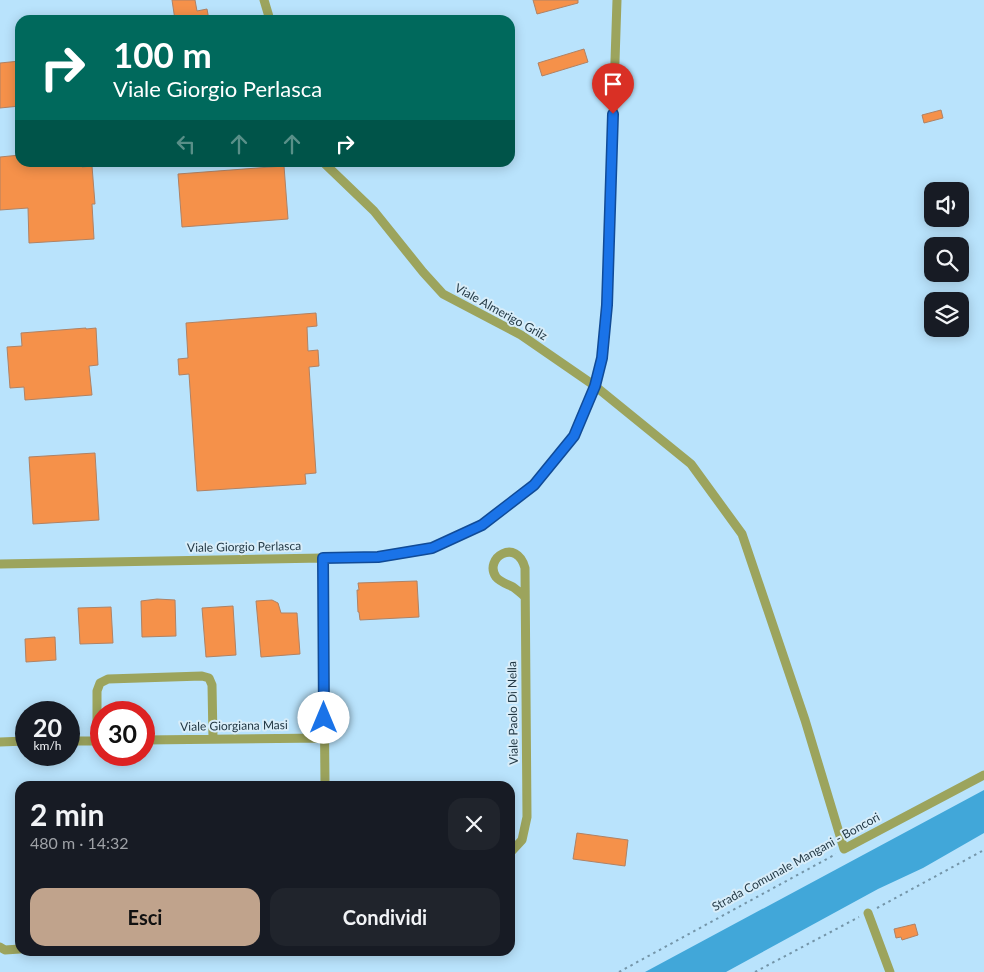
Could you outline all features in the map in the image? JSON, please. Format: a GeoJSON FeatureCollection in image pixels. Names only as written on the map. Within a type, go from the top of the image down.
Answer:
{"type":"FeatureCollection","features":[{"type":"Feature","properties":{"kind":"street"},"geometry":{"type":"LineString","coordinates":[[264,0],[268,15]]}},
{"type":"Feature","properties":{"kind":"street","name":"Viale Giorgio Perlasca"},"geometry":{"type":"LineString","coordinates":[[0,564],[378,557],[432,548],[482,525],[534,485],[574,436],[595,386],[602,358],[607,305],[617,0]]}},
{"type":"Feature","properties":{"kind":"street","name":"Viale Almerigo Grilz"},"geometry":{"type":"LineString","coordinates":[[328,167],[374,211],[423,272],[444,294],[521,335],[595,386],[692,464],[742,534],[806,720],[844,849]]}},
{"type":"Feature","properties":{"kind":"street","name":"Viale Paolo Di Nella"},"geometry":{"type":"LineString","coordinates":[[515,848],[522,840],[527,817],[525,568],[523,560],[515,553],[500,555],[494,564],[494,574],[525,597]]}},
{"type":"Feature","properties":{"kind":"street"},"geometry":{"type":"LineString","coordinates":[[323,558],[325,781]]}},
{"type":"Feature","properties":{"kind":"street"},"geometry":{"type":"LineString","coordinates":[[97,701],[97,692],[100,683],[108,679],[202,676],[209,678],[212,684],[213,739]]}},
{"type":"Feature","properties":{"kind":"street","name":"Viale Giorgiana Masi"},"geometry":{"type":"LineString","coordinates":[[155,740],[324,738]]}},
{"type":"Feature","properties":{"kind":"street"},"geometry":{"type":"LineString","coordinates":[[0,742],[15,742]]}},
{"type":"Feature","properties":{"kind":"street","name":"Strada Comunale Mangani - Boncori"},"geometry":{"type":"LineString","coordinates":[[844,849],[984,775]]}},
{"type":"Feature","properties":{"kind":"street"},"geometry":{"type":"LineString","coordinates":[[868,913],[890,972]]}},
{"type":"Feature","properties":{"kind":"street"},"geometry":{"type":"LineString","coordinates":[[0,947],[5,950],[15,949]]}},
{"type":"Feature","properties":{"kind":"path","name":"Strada Comunale Mangani - Boncori"},"geometry":{"type":"LineString","coordinates":[[619,972],[844,849]]}},
{"type":"Feature","properties":{"kind":"water"},"geometry":{"type":"Polygon","coordinates":[[[984,790],[984,833],[923,868],[878,889],[726,972],[645,972],[984,790]]]}},
{"type":"Feature","properties":{"kind":"building"},"geometry":{"type":"Polygon","coordinates":[[[172,0],[195,0],[197,11],[207,9],[208,15],[174,15],[172,0]]]}},
{"type":"Feature","properties":{"kind":"building"},"geometry":{"type":"Polygon","coordinates":[[[533,0],[578,0],[578,3],[537,14],[533,0]]]}},
{"type":"Feature","properties":{"kind":"building"},"geometry":{"type":"Polygon","coordinates":[[[584,49],[588,62],[542,76],[538,63],[584,49]]]}},
{"type":"Feature","properties":{"kind":"building"},"geometry":{"type":"Polygon","coordinates":[[[15,62],[15,106],[0,108],[0,63],[15,62]]]}},
{"type":"Feature","properties":{"kind":"building"},"geometry":{"type":"Polygon","coordinates":[[[941,110],[943,118],[924,123],[922,115],[941,110]]]}},
{"type":"Feature","properties":{"kind":"building"},"geometry":{"type":"Polygon","coordinates":[[[15,156],[15,167],[92,167],[95,204],[92,204],[94,239],[29,243],[28,208],[0,210],[0,157],[15,156]]]}},
{"type":"Feature","properties":{"kind":"building"},"geometry":{"type":"Polygon","coordinates":[[[284,167],[288,219],[182,227],[178,174],[284,167]]]}},
{"type":"Feature","properties":{"kind":"building"},"geometry":{"type":"Polygon","coordinates":[[[316,313],[317,326],[307,327],[308,351],[318,350],[319,366],[309,367],[316,473],[305,474],[306,484],[197,491],[189,374],[179,375],[178,359],[188,358],[186,323],[316,313]]]}},
{"type":"Feature","properties":{"kind":"building"},"geometry":{"type":"Polygon","coordinates":[[[96,328],[98,365],[89,366],[92,395],[25,400],[24,387],[10,388],[7,347],[22,346],[21,333],[96,328]]]}},
{"type":"Feature","properties":{"kind":"building"},"geometry":{"type":"Polygon","coordinates":[[[95,453],[99,520],[33,524],[29,457],[95,453]]]}},
{"type":"Feature","properties":{"kind":"building"},"geometry":{"type":"Polygon","coordinates":[[[417,581],[419,617],[360,620],[358,612],[358,583],[417,581]]]}},
{"type":"Feature","properties":{"kind":"building"},"geometry":{"type":"Polygon","coordinates":[[[157,599],[175,600],[176,636],[142,637],[141,601],[157,599]]]}},
{"type":"Feature","properties":{"kind":"building"},"geometry":{"type":"Polygon","coordinates":[[[272,600],[278,603],[281,613],[297,613],[300,654],[261,657],[256,601],[272,600]]]}},
{"type":"Feature","properties":{"kind":"building"},"geometry":{"type":"Polygon","coordinates":[[[233,606],[236,655],[206,657],[202,608],[233,606]]]}},
{"type":"Feature","properties":{"kind":"building"},"geometry":{"type":"Polygon","coordinates":[[[111,607],[113,643],[80,644],[78,608],[111,607]]]}},
{"type":"Feature","properties":{"kind":"building"},"geometry":{"type":"Polygon","coordinates":[[[55,637],[56,660],[26,662],[25,639],[55,637]]]}},
{"type":"Feature","properties":{"kind":"building"},"geometry":{"type":"Polygon","coordinates":[[[577,833],[628,840],[625,866],[573,859],[577,833]]]}},
{"type":"Feature","properties":{"kind":"building"},"geometry":{"type":"Polygon","coordinates":[[[915,924],[918,935],[902,940],[901,937],[896,938],[894,929],[915,924]]]}},
{"type":"Feature","properties":{"kind":"route"},"geometry":{"type":"LineString","coordinates":[[324,718],[323,558],[378,557],[432,548],[482,525],[534,485],[574,436],[595,386],[602,358],[607,305],[613,114]]}}]}
